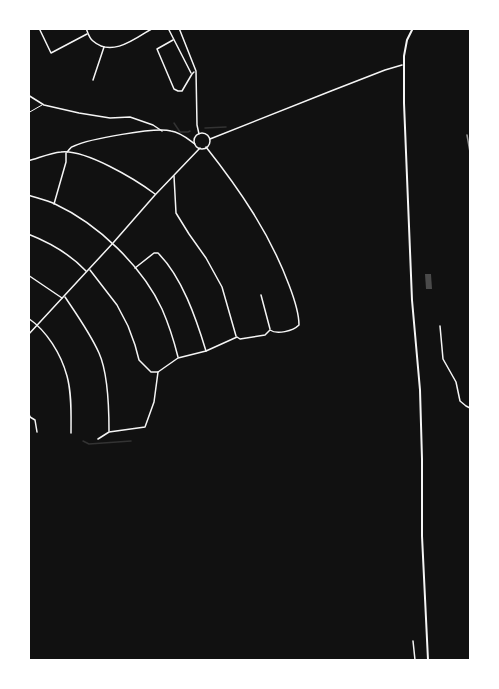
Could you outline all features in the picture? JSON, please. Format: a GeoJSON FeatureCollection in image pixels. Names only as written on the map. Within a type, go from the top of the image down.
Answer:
{"type":"FeatureCollection","features":[{"type":"Feature","properties":{"kind":"main road"},"geometry":{"type":"LineString","coordinates":[[413,28],[405,48],[403,65],[405,160],[410,265],[420,381],[422,536],[428,660]]}},
{"type":"Feature","properties":{"kind":"street"},"geometry":{"type":"LineString","coordinates":[[39,28],[51,53],[88,33]]}},
{"type":"Feature","properties":{"kind":"street"},"geometry":{"type":"LineString","coordinates":[[86,28],[94,42],[112,48],[124,46],[153,28]]}},
{"type":"Feature","properties":{"kind":"street"},"geometry":{"type":"LineString","coordinates":[[168,28],[193,73],[182,91],[178,91],[172,85],[157,49],[173,40]]}},
{"type":"Feature","properties":{"kind":"street"},"geometry":{"type":"LineString","coordinates":[[179,28],[196,71],[199,134],[195,144]]}},
{"type":"Feature","properties":{"kind":"street"},"geometry":{"type":"LineString","coordinates":[[93,80],[104,47]]}},
{"type":"Feature","properties":{"kind":"street"},"geometry":{"type":"LineString","coordinates":[[28,335],[155,195],[200,148],[206,147],[210,139],[403,65]]}},
{"type":"Feature","properties":{"kind":"street"},"geometry":{"type":"LineString","coordinates":[[28,95],[44,105],[110,118],[130,117],[162,130]]}},
{"type":"Feature","properties":{"kind":"street"},"geometry":{"type":"LineString","coordinates":[[54,204],[66,162],[66,153],[72,147],[92,140],[146,131],[170,130],[181,134],[200,148]]}},
{"type":"Feature","properties":{"kind":"street"},"geometry":{"type":"LineString","coordinates":[[199,134],[206,134],[210,139]]}},
{"type":"Feature","properties":{"kind":"street"},"geometry":{"type":"LineString","coordinates":[[206,147],[237,187],[265,231],[296,303],[299,325],[278,333],[270,330],[261,295]]}},
{"type":"Feature","properties":{"kind":"street"},"geometry":{"type":"LineString","coordinates":[[28,161],[62,152],[76,153],[111,167],[142,184],[155,195]]}},
{"type":"Feature","properties":{"kind":"street"},"geometry":{"type":"LineString","coordinates":[[174,175],[176,213],[222,287],[237,337]]}},
{"type":"Feature","properties":{"kind":"street"},"geometry":{"type":"LineString","coordinates":[[28,195],[54,204],[78,217],[113,243],[135,268],[161,308],[178,358]]}},
{"type":"Feature","properties":{"kind":"street"},"geometry":{"type":"LineString","coordinates":[[28,234],[58,247],[87,272]]}},
{"type":"Feature","properties":{"kind":"street"},"geometry":{"type":"LineString","coordinates":[[135,268],[154,253],[161,256],[176,276],[196,319],[206,351]]}},
{"type":"Feature","properties":{"kind":"street"},"geometry":{"type":"LineString","coordinates":[[89,269],[117,305],[128,326],[139,360],[151,372],[158,372],[178,358],[206,351],[237,337],[240,339],[265,334],[270,330]]}},
{"type":"Feature","properties":{"kind":"street"},"geometry":{"type":"LineString","coordinates":[[28,276],[63,297],[89,333],[100,355],[107,390],[110,432]]}},
{"type":"Feature","properties":{"kind":"street"},"geometry":{"type":"LineString","coordinates":[[28,318],[38,324],[61,358],[68,378],[71,433]]}},
{"type":"Feature","properties":{"kind":"street"},"geometry":{"type":"LineString","coordinates":[[440,326],[443,358],[456,382],[460,401],[471,408]]}},
{"type":"Feature","properties":{"kind":"street"},"geometry":{"type":"LineString","coordinates":[[98,439],[110,432],[145,427],[154,402],[158,372]]}},
{"type":"Feature","properties":{"kind":"street"},"geometry":{"type":"LineString","coordinates":[[28,411],[29,418],[35,420],[37,432]]}},
{"type":"Feature","properties":{"kind":"street"},"geometry":{"type":"LineString","coordinates":[[413,641],[415,660]]}},
{"type":"Feature","properties":{"kind":"lane"},"geometry":{"type":"LineString","coordinates":[[28,113],[44,105]]}},
{"type":"Feature","properties":{"kind":"building"},"geometry":{"type":"Polygon","coordinates":[[[425,274],[431,274],[432,289],[426,289],[425,274]]]}},
{"type":"Feature","properties":{"kind":"waterway"},"geometry":{"type":"LineString","coordinates":[[174,123],[180,132],[190,131]]}},
{"type":"Feature","properties":{"kind":"waterway"},"geometry":{"type":"LineString","coordinates":[[205,128],[226,127]]}},
{"type":"Feature","properties":{"kind":"waterway"},"geometry":{"type":"LineString","coordinates":[[83,441],[89,444],[131,441]]}},
{"type":"Feature","properties":{"kind":"railway"},"geometry":{"type":"LineString","coordinates":[[467,135],[470,152]]}}]}
